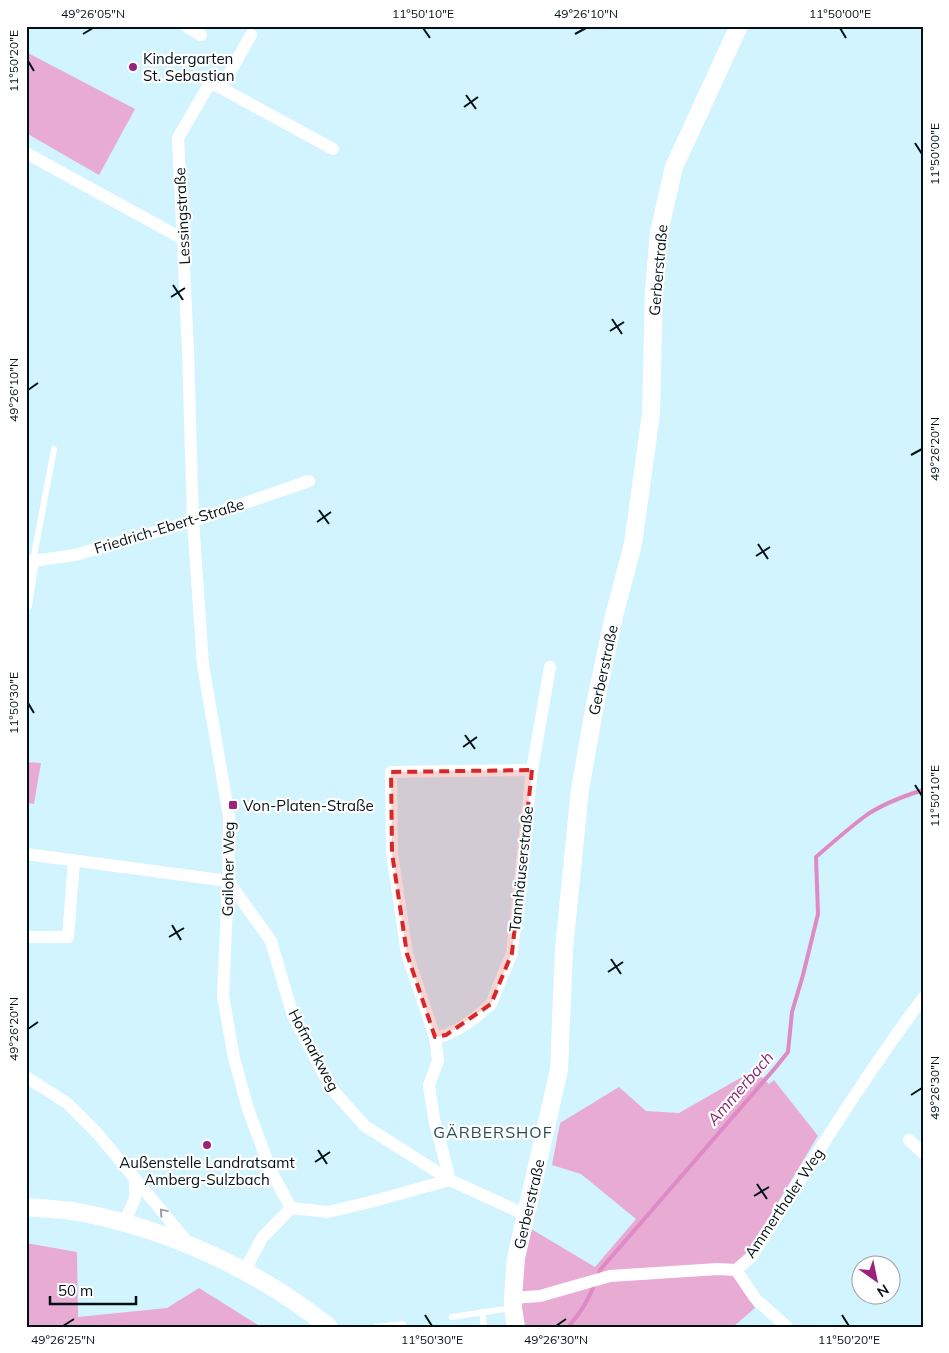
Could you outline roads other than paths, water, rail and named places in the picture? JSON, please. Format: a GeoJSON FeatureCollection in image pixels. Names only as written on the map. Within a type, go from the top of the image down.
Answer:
{"type":"FeatureCollection","features":[{"type":"Feature","properties":{"kind":"street"},"geometry":{"type":"LineString","coordinates":[[186,26],[201,35]]}},
{"type":"Feature","properties":{"kind":"street","name":"Gerberstraße"},"geometry":{"type":"LineString","coordinates":[[516,1327],[513,1303],[516,1258],[559,1070],[564,949],[580,789],[594,705],[614,616],[633,544],[651,414],[654,290],[659,232],[674,167],[739,26]]}},
{"type":"Feature","properties":{"kind":"street"},"geometry":{"type":"LineString","coordinates":[[251,35],[221,88],[333,149]]}},
{"type":"Feature","properties":{"kind":"street","name":"Lessingstraße"},"geometry":{"type":"LineString","coordinates":[[193,522],[188,351],[178,138],[210,82],[221,88]]}},
{"type":"Feature","properties":{"kind":"street"},"geometry":{"type":"LineString","coordinates":[[26,153],[183,239]]}},
{"type":"Feature","properties":{"kind":"street","name":"Friedrich-Ebert-Straße"},"geometry":{"type":"LineString","coordinates":[[30,562],[75,555],[193,522],[309,481]]}},
{"type":"Feature","properties":{"kind":"street","name":"Gailoher Weg"},"geometry":{"type":"LineString","coordinates":[[193,522],[203,665],[230,816],[223,996],[234,1058],[248,1110],[270,1172],[291,1208]]}},
{"type":"Feature","properties":{"kind":"street"},"geometry":{"type":"LineString","coordinates":[[26,605],[30,562]]}},
{"type":"Feature","properties":{"kind":"street","name":"Tannhäuserstraße"},"geometry":{"type":"LineString","coordinates":[[436,1037],[446,1036],[460,1028],[491,1004],[512,952],[532,770],[550,666]]}},
{"type":"Feature","properties":{"kind":"street"},"geometry":{"type":"LineString","coordinates":[[244,1272],[262,1238],[291,1208],[328,1212],[450,1180],[434,1119],[429,1085],[438,1061],[436,1037],[407,954],[392,853],[391,772],[532,770]]}},
{"type":"Feature","properties":{"kind":"street"},"geometry":{"type":"LineString","coordinates":[[26,854],[228,881]]}},
{"type":"Feature","properties":{"kind":"street"},"geometry":{"type":"LineString","coordinates":[[26,937],[68,937],[74,861]]}},
{"type":"Feature","properties":{"kind":"street","name":"Hofmarkweg"},"geometry":{"type":"LineString","coordinates":[[228,881],[271,941],[293,1016],[331,1088],[365,1126],[450,1180],[526,1215]]}},
{"type":"Feature","properties":{"kind":"street","name":"Ammerthaler Weg"},"geometry":{"type":"LineString","coordinates":[[513,1303],[610,1276],[718,1269],[736,1270],[751,1257],[821,1147],[889,1045],[923,998]]}},
{"type":"Feature","properties":{"kind":"street"},"geometry":{"type":"LineString","coordinates":[[26,1077],[67,1103],[98,1134],[190,1245]]}},
{"type":"Feature","properties":{"kind":"street"},"geometry":{"type":"LineString","coordinates":[[909,1140],[923,1153]]}},
{"type":"Feature","properties":{"kind":"street"},"geometry":{"type":"LineString","coordinates":[[124,1222],[135,1199],[135,1179]]}},
{"type":"Feature","properties":{"kind":"street"},"geometry":{"type":"LineString","coordinates":[[26,1207],[81,1213],[124,1222],[190,1245],[244,1272],[295,1301],[329,1327]]}},
{"type":"Feature","properties":{"kind":"street"},"geometry":{"type":"LineString","coordinates":[[736,1270],[757,1300],[787,1327]]}},
{"type":"Feature","properties":{"kind":"lane"},"geometry":{"type":"LineString","coordinates":[[30,562],[54,449]]}},
{"type":"Feature","properties":{"kind":"lane"},"geometry":{"type":"LineString","coordinates":[[452,1317],[482,1312],[513,1303]]}},
{"type":"Feature","properties":{"kind":"lane"},"geometry":{"type":"LineString","coordinates":[[482,1312],[484,1327]]}},
{"type":"Feature","properties":{"kind":"lane"},"geometry":{"type":"LineString","coordinates":[[376,1327],[403,1324]]}},
{"type":"Feature","properties":{"kind":"waterway","name":"Ammerbach"},"geometry":{"type":"LineString","coordinates":[[598,1277],[600,1270],[788,1052],[792,1012],[818,914],[816,857],[868,814],[881,806],[923,790]]}},
{"type":"Feature","properties":{"kind":"waterway","name":"Ammerbach"},"geometry":{"type":"LineString","coordinates":[[568,1327],[584,1306],[595,1283]]}},
{"type":"Feature","properties":{"kind":"place","name":"Kindergarten St. Sebastian"},"geometry":{"type":"Point","coordinates":[133,67]}},
{"type":"Feature","properties":{"kind":"place","name":"Von-Platen-Straße"},"geometry":{"type":"Point","coordinates":[233,805]}},
{"type":"Feature","properties":{"kind":"place","name":"Außenstelle Landratsamt Amberg-Sulzbach"},"geometry":{"type":"Point","coordinates":[207,1145]}},
{"type":"Feature","properties":{"kind":"district","name":"GÄRBERSHOF"},"geometry":{"type":"Point","coordinates":[493,1132]}}]}
